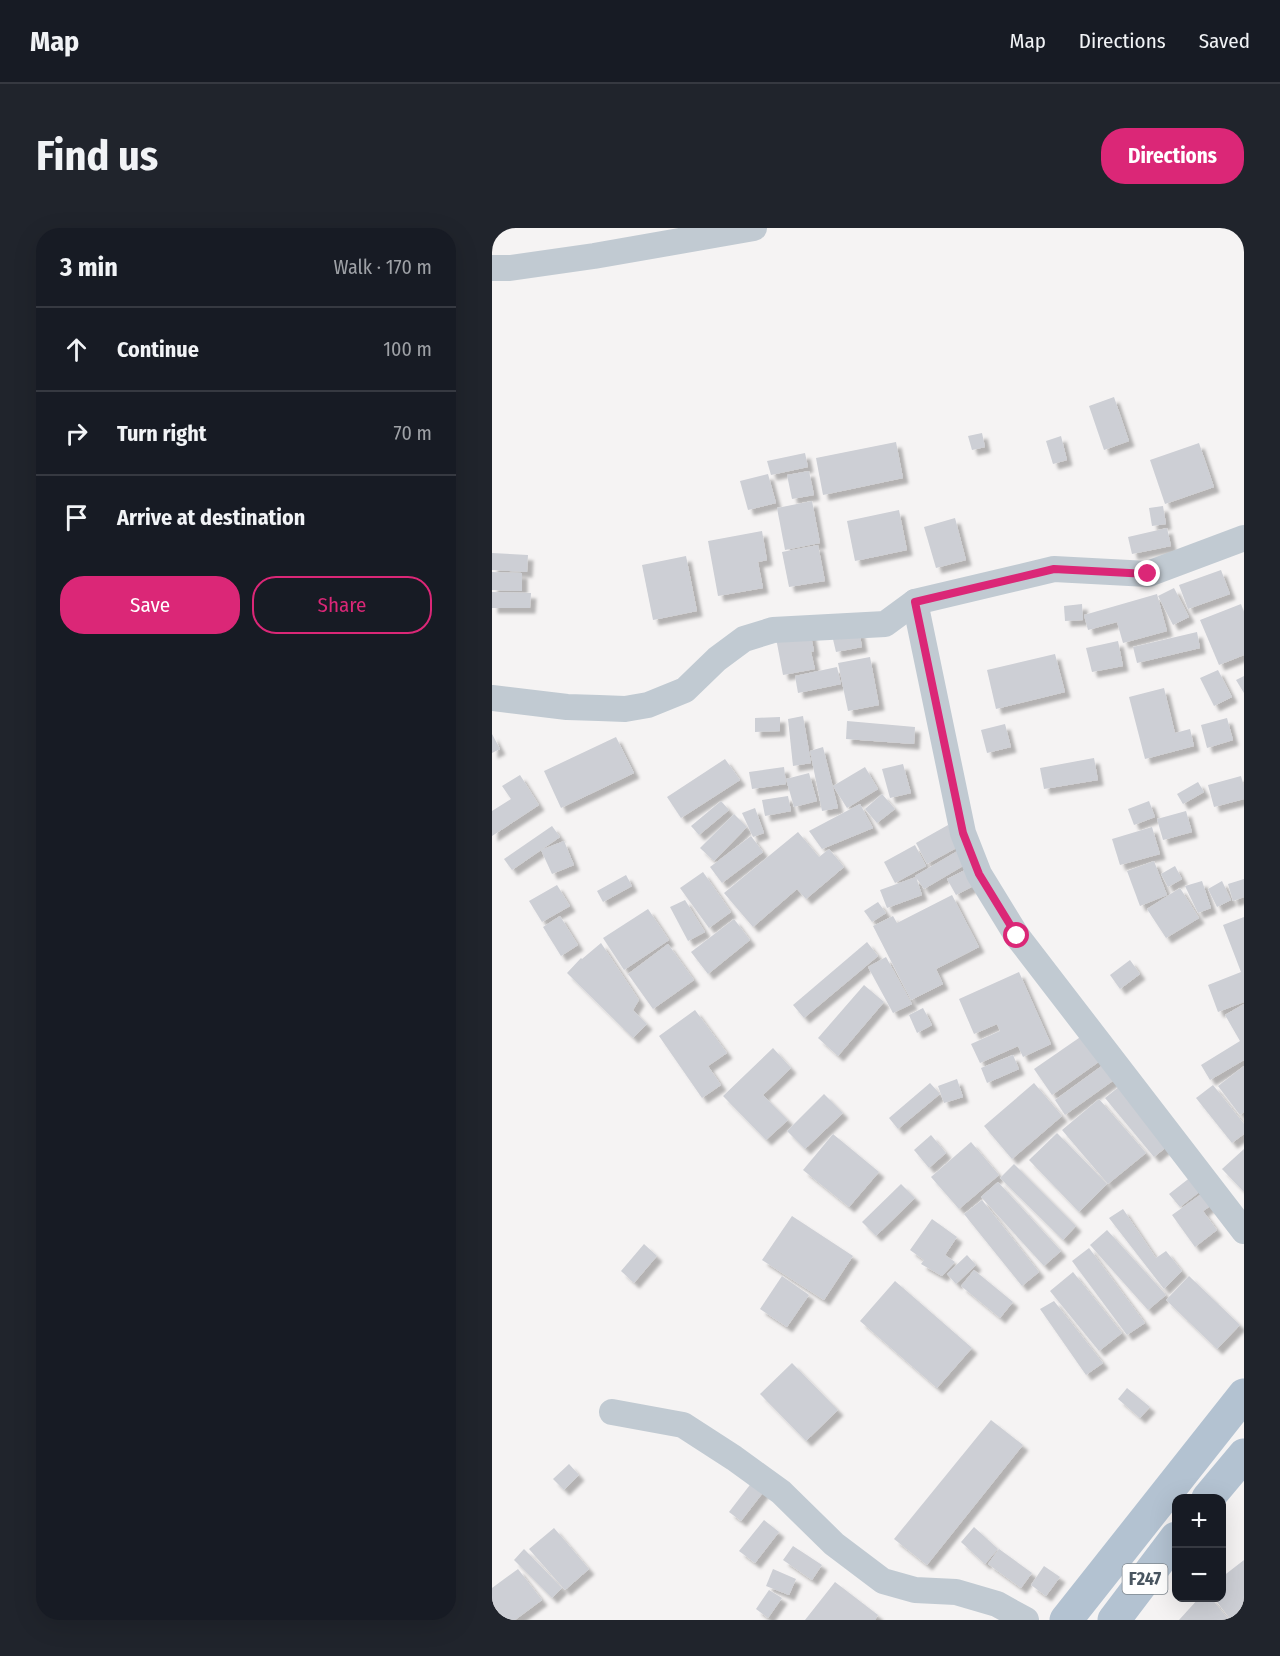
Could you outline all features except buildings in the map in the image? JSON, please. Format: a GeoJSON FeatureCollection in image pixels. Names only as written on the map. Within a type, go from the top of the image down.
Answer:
{"type":"FeatureCollection","features":[{"type":"Feature","properties":{"kind":"main road","name":"F247"},"geometry":{"type":"LineString","coordinates":[[1066,1620],[1244,1395]]}},
{"type":"Feature","properties":{"kind":"main road"},"geometry":{"type":"LineString","coordinates":[[1211,1494],[1244,1455]]}},
{"type":"Feature","properties":{"kind":"main road","name":"F247"},"geometry":{"type":"LineString","coordinates":[[1114,1620],[1172,1543]]}},
{"type":"Feature","properties":{"kind":"street"},"geometry":{"type":"LineString","coordinates":[[492,268],[510,268],[594,256],[754,228]]}},
{"type":"Feature","properties":{"kind":"street"},"geometry":{"type":"LineString","coordinates":[[492,698],[588,708],[625,709],[648,705],[685,690],[717,659],[744,639],[773,630],[885,624],[915,602],[1054,569],[1148,574],[1244,538]]}},
{"type":"Feature","properties":{"kind":"street"},"geometry":{"type":"LineString","coordinates":[[915,602],[963,833],[979,874],[1017,936],[1244,1231]]}},
{"type":"Feature","properties":{"kind":"street"},"geometry":{"type":"LineString","coordinates":[[612,1412],[683,1425],[781,1492],[834,1544],[883,1581],[915,1590],[956,1592],[997,1604],[1026,1620]]}},
{"type":"Feature","properties":{"kind":"route"},"geometry":{"type":"LineString","coordinates":[[1017,936],[979,874],[963,833],[915,602],[1054,569],[1148,574]]}}]}
